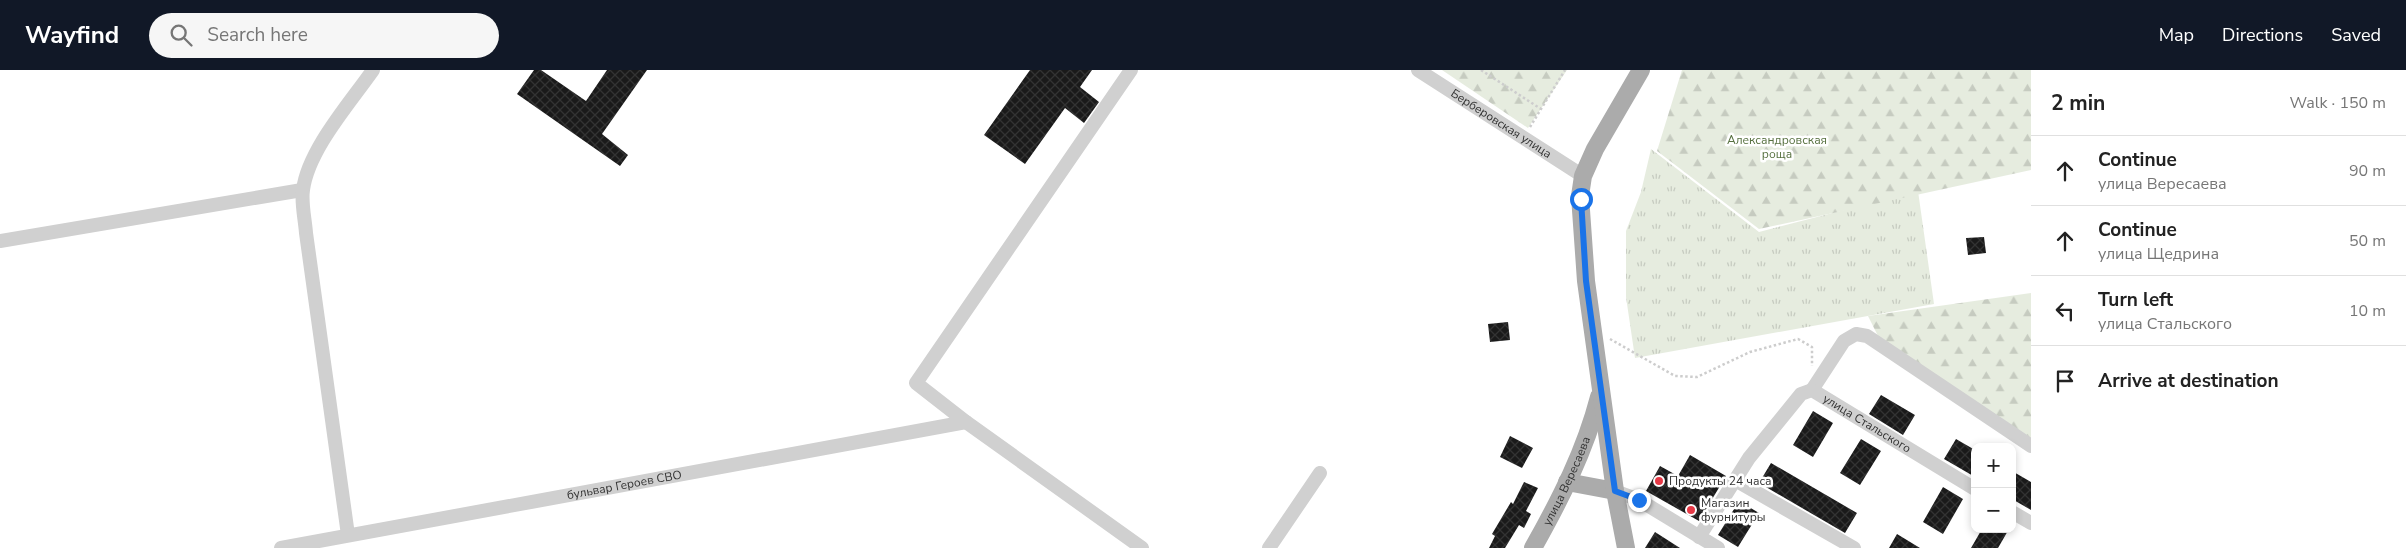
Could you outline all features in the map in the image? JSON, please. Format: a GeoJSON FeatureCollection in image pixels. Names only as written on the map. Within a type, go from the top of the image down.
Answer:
{"type":"FeatureCollection","features":[{"type":"Feature","properties":{"kind":"main road","name":"улица Вересаева"},"geometry":{"type":"LineString","coordinates":[[1533,548],[1567,482],[1592,423],[1601,389],[1586,281],[1580,196],[1583,176],[1613,115],[1641,70]]}},
{"type":"Feature","properties":{"kind":"main road"},"geometry":{"type":"LineString","coordinates":[[1601,389],[1615,491],[1626,548]]}},
{"type":"Feature","properties":{"kind":"main road"},"geometry":{"type":"LineString","coordinates":[[1567,482],[1615,491]]}},
{"type":"Feature","properties":{"kind":"street"},"geometry":{"type":"LineString","coordinates":[[348,535],[306,233],[302,190],[311,164],[323,143],[373,70]]}},
{"type":"Feature","properties":{"kind":"street"},"geometry":{"type":"LineString","coordinates":[[1131,70],[916,383],[966,422],[1142,548]]}},
{"type":"Feature","properties":{"kind":"street","name":"Берберовская улица"},"geometry":{"type":"LineString","coordinates":[[1418,70],[1522,139],[1583,176]]}},
{"type":"Feature","properties":{"kind":"street"},"geometry":{"type":"LineString","coordinates":[[0,242],[302,190]]}},
{"type":"Feature","properties":{"kind":"street"},"geometry":{"type":"LineString","coordinates":[[1812,390],[1844,341],[1856,334],[1867,336],[2031,446]]}},
{"type":"Feature","properties":{"kind":"street","name":"улица Стальского"},"geometry":{"type":"LineString","coordinates":[[1699,537],[1735,480],[1782,416],[1802,394],[1812,390],[1973,488]]}},
{"type":"Feature","properties":{"kind":"street","name":"бульвар Героев СВО"},"geometry":{"type":"LineString","coordinates":[[281,548],[966,422]]}},
{"type":"Feature","properties":{"kind":"street"},"geometry":{"type":"LineString","coordinates":[[1269,548],[1320,473]]}},
{"type":"Feature","properties":{"kind":"street"},"geometry":{"type":"LineString","coordinates":[[1735,480],[1854,548]]}},
{"type":"Feature","properties":{"kind":"street"},"geometry":{"type":"LineString","coordinates":[[1615,491],[1639,500],[1718,548]]}},
{"type":"Feature","properties":{"kind":"street"},"geometry":{"type":"LineString","coordinates":[[2016,515],[2031,524]]}},
{"type":"Feature","properties":{"kind":"path"},"geometry":{"type":"LineString","coordinates":[[1480,70],[1541,109]]}},
{"type":"Feature","properties":{"kind":"path"},"geometry":{"type":"LineString","coordinates":[[1522,139],[1565,70]]}},
{"type":"Feature","properties":{"kind":"path"},"geometry":{"type":"LineString","coordinates":[[1592,329],[1675,376],[1697,377],[1750,352],[1798,339],[1812,348],[1812,390]]}},
{"type":"Feature","properties":{"kind":"green space"},"geometry":{"type":"Polygon","coordinates":[[[1442,70],[1567,70],[1528,128],[1442,70]]]}},
{"type":"Feature","properties":{"kind":"green space","name":"Александровская роща"},"geometry":{"type":"Polygon","coordinates":[[[1682,70],[2031,70],[2031,170],[1759,229],[1657,151],[1682,70]]]}},
{"type":"Feature","properties":{"kind":"green space"},"geometry":{"type":"Polygon","coordinates":[[[1651,149],[1759,232],[1918,191],[1934,304],[1635,358],[1626,297],[1626,231],[1641,192],[1651,149]]]}},
{"type":"Feature","properties":{"kind":"green space"},"geometry":{"type":"Polygon","coordinates":[[[2031,293],[2031,440],[1878,336],[1868,316],[2031,293]]]}},
{"type":"Feature","properties":{"kind":"building"},"geometry":{"type":"Polygon","coordinates":[[[534,70],[541,70],[586,101],[607,70],[647,70],[602,134],[628,155],[620,166],[517,94],[534,70]]]}},
{"type":"Feature","properties":{"kind":"building"},"geometry":{"type":"Polygon","coordinates":[[[1030,70],[1092,70],[1080,87],[1099,102],[1084,123],[1065,108],[1025,164],[984,135],[1030,70]]]}},
{"type":"Feature","properties":{"kind":"building"},"geometry":{"type":"Polygon","coordinates":[[[1984,237],[1986,253],[1968,255],[1966,238],[1984,237]]]}},
{"type":"Feature","properties":{"kind":"building"},"geometry":{"type":"Polygon","coordinates":[[[1508,322],[1510,340],[1490,342],[1488,324],[1508,322]]]}},
{"type":"Feature","properties":{"kind":"building"},"geometry":{"type":"Polygon","coordinates":[[[1881,395],[1915,415],[1903,435],[1869,414],[1881,395]]]}},
{"type":"Feature","properties":{"kind":"building"},"geometry":{"type":"Polygon","coordinates":[[[1813,411],[1833,423],[1813,457],[1793,445],[1813,411]]]}},
{"type":"Feature","properties":{"kind":"building"},"geometry":{"type":"Polygon","coordinates":[[[1510,436],[1533,448],[1522,468],[1500,457],[1510,436]]]}},
{"type":"Feature","properties":{"kind":"building"},"geometry":{"type":"Polygon","coordinates":[[[1861,439],[1881,451],[1860,485],[1840,473],[1861,439]]]}},
{"type":"Feature","properties":{"kind":"building"},"geometry":{"type":"Polygon","coordinates":[[[1956,439],[1971,448],[1971,475],[1944,459],[1956,439]]]}},
{"type":"Feature","properties":{"kind":"building"},"geometry":{"type":"Polygon","coordinates":[[[1690,455],[1726,476],[1699,521],[1646,491],[1660,466],[1678,476],[1690,455]]]}},
{"type":"Feature","properties":{"kind":"building"},"geometry":{"type":"Polygon","coordinates":[[[1771,463],[1857,513],[1845,533],[1759,483],[1771,463]]]}},
{"type":"Feature","properties":{"kind":"building"},"geometry":{"type":"Polygon","coordinates":[[[2016,473],[2031,482],[2031,510],[2016,501],[2016,473]]]}},
{"type":"Feature","properties":{"kind":"building"},"geometry":{"type":"Polygon","coordinates":[[[1524,482],[1538,488],[1526,511],[1531,514],[1524,528],[1519,525],[1505,548],[1489,548],[1495,536],[1492,534],[1511,502],[1513,504],[1524,482]]]}},
{"type":"Feature","properties":{"kind":"building"},"geometry":{"type":"Polygon","coordinates":[[[1943,487],[1963,499],[1943,534],[1923,522],[1943,487]]]}},
{"type":"Feature","properties":{"kind":"building"},"geometry":{"type":"Polygon","coordinates":[[[1739,501],[1759,513],[1738,547],[1718,535],[1739,501]]]}},
{"type":"Feature","properties":{"kind":"building"},"geometry":{"type":"Polygon","coordinates":[[[1655,532],[1680,548],[1645,548],[1655,532]]]}},
{"type":"Feature","properties":{"kind":"building"},"geometry":{"type":"Polygon","coordinates":[[[1980,533],[2007,533],[1998,548],[1971,548],[1980,533]]]}},
{"type":"Feature","properties":{"kind":"building"},"geometry":{"type":"Polygon","coordinates":[[[1897,534],[1920,548],[1889,548],[1897,534]]]}},
{"type":"Feature","properties":{"kind":"place","name":"Продукты 24 часа"},"geometry":{"type":"Point","coordinates":[1659,481]}},
{"type":"Feature","properties":{"kind":"place","name":"Магазин фурнитуры"},"geometry":{"type":"Point","coordinates":[1691,510]}},
{"type":"Feature","properties":{"kind":"route"},"geometry":{"type":"LineString","coordinates":[[1581,199],[1586,281],[1615,491],[1639,500]]}}]}
